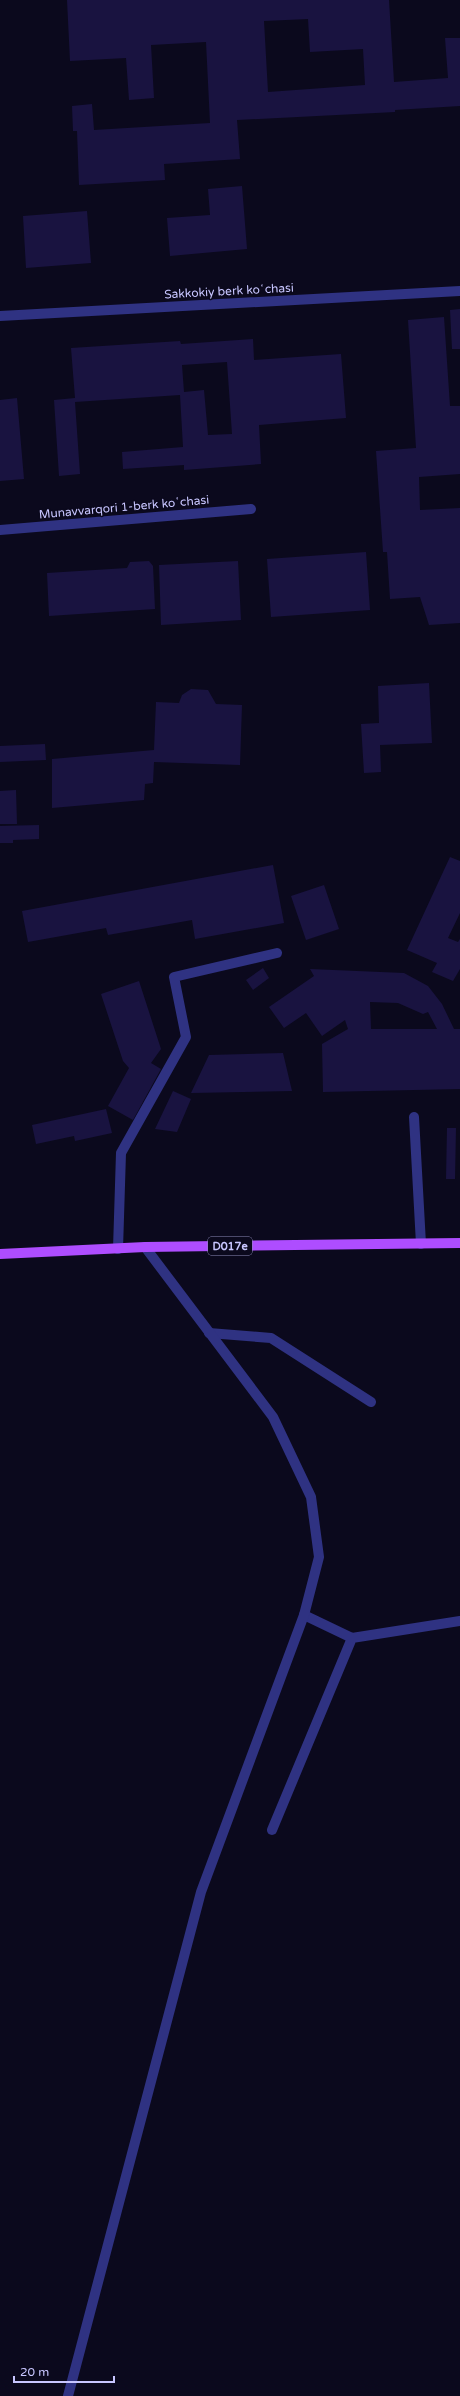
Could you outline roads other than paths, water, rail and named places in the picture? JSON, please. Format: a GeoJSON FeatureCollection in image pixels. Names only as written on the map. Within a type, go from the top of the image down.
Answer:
{"type":"FeatureCollection","features":[{"type":"Feature","properties":{"kind":"main road","name":"D017e"},"geometry":{"type":"LineString","coordinates":[[0,1254],[145,1247],[460,1243]]}},
{"type":"Feature","properties":{"kind":"street","name":"Sakkokiy berk koʻchasi"},"geometry":{"type":"LineString","coordinates":[[0,316],[460,291]]}},
{"type":"Feature","properties":{"kind":"street","name":"Munavvarqori 1-berk koʻchasi"},"geometry":{"type":"LineString","coordinates":[[0,530],[251,509]]}},
{"type":"Feature","properties":{"kind":"street"},"geometry":{"type":"LineString","coordinates":[[118,1248],[121,1153],[186,1037],[174,977],[276,953]]}},
{"type":"Feature","properties":{"kind":"street"},"geometry":{"type":"LineString","coordinates":[[414,1117],[421,1244]]}},
{"type":"Feature","properties":{"kind":"street"},"geometry":{"type":"LineString","coordinates":[[68,2396],[201,1892],[304,1615],[319,1557],[311,1497],[273,1417],[145,1247]]}},
{"type":"Feature","properties":{"kind":"street"},"geometry":{"type":"LineString","coordinates":[[209,1332],[271,1338],[371,1402]]}},
{"type":"Feature","properties":{"kind":"street"},"geometry":{"type":"LineString","coordinates":[[304,1615],[352,1638],[460,1621]]}},
{"type":"Feature","properties":{"kind":"street"},"geometry":{"type":"LineString","coordinates":[[272,1830],[352,1638]]}}]}
